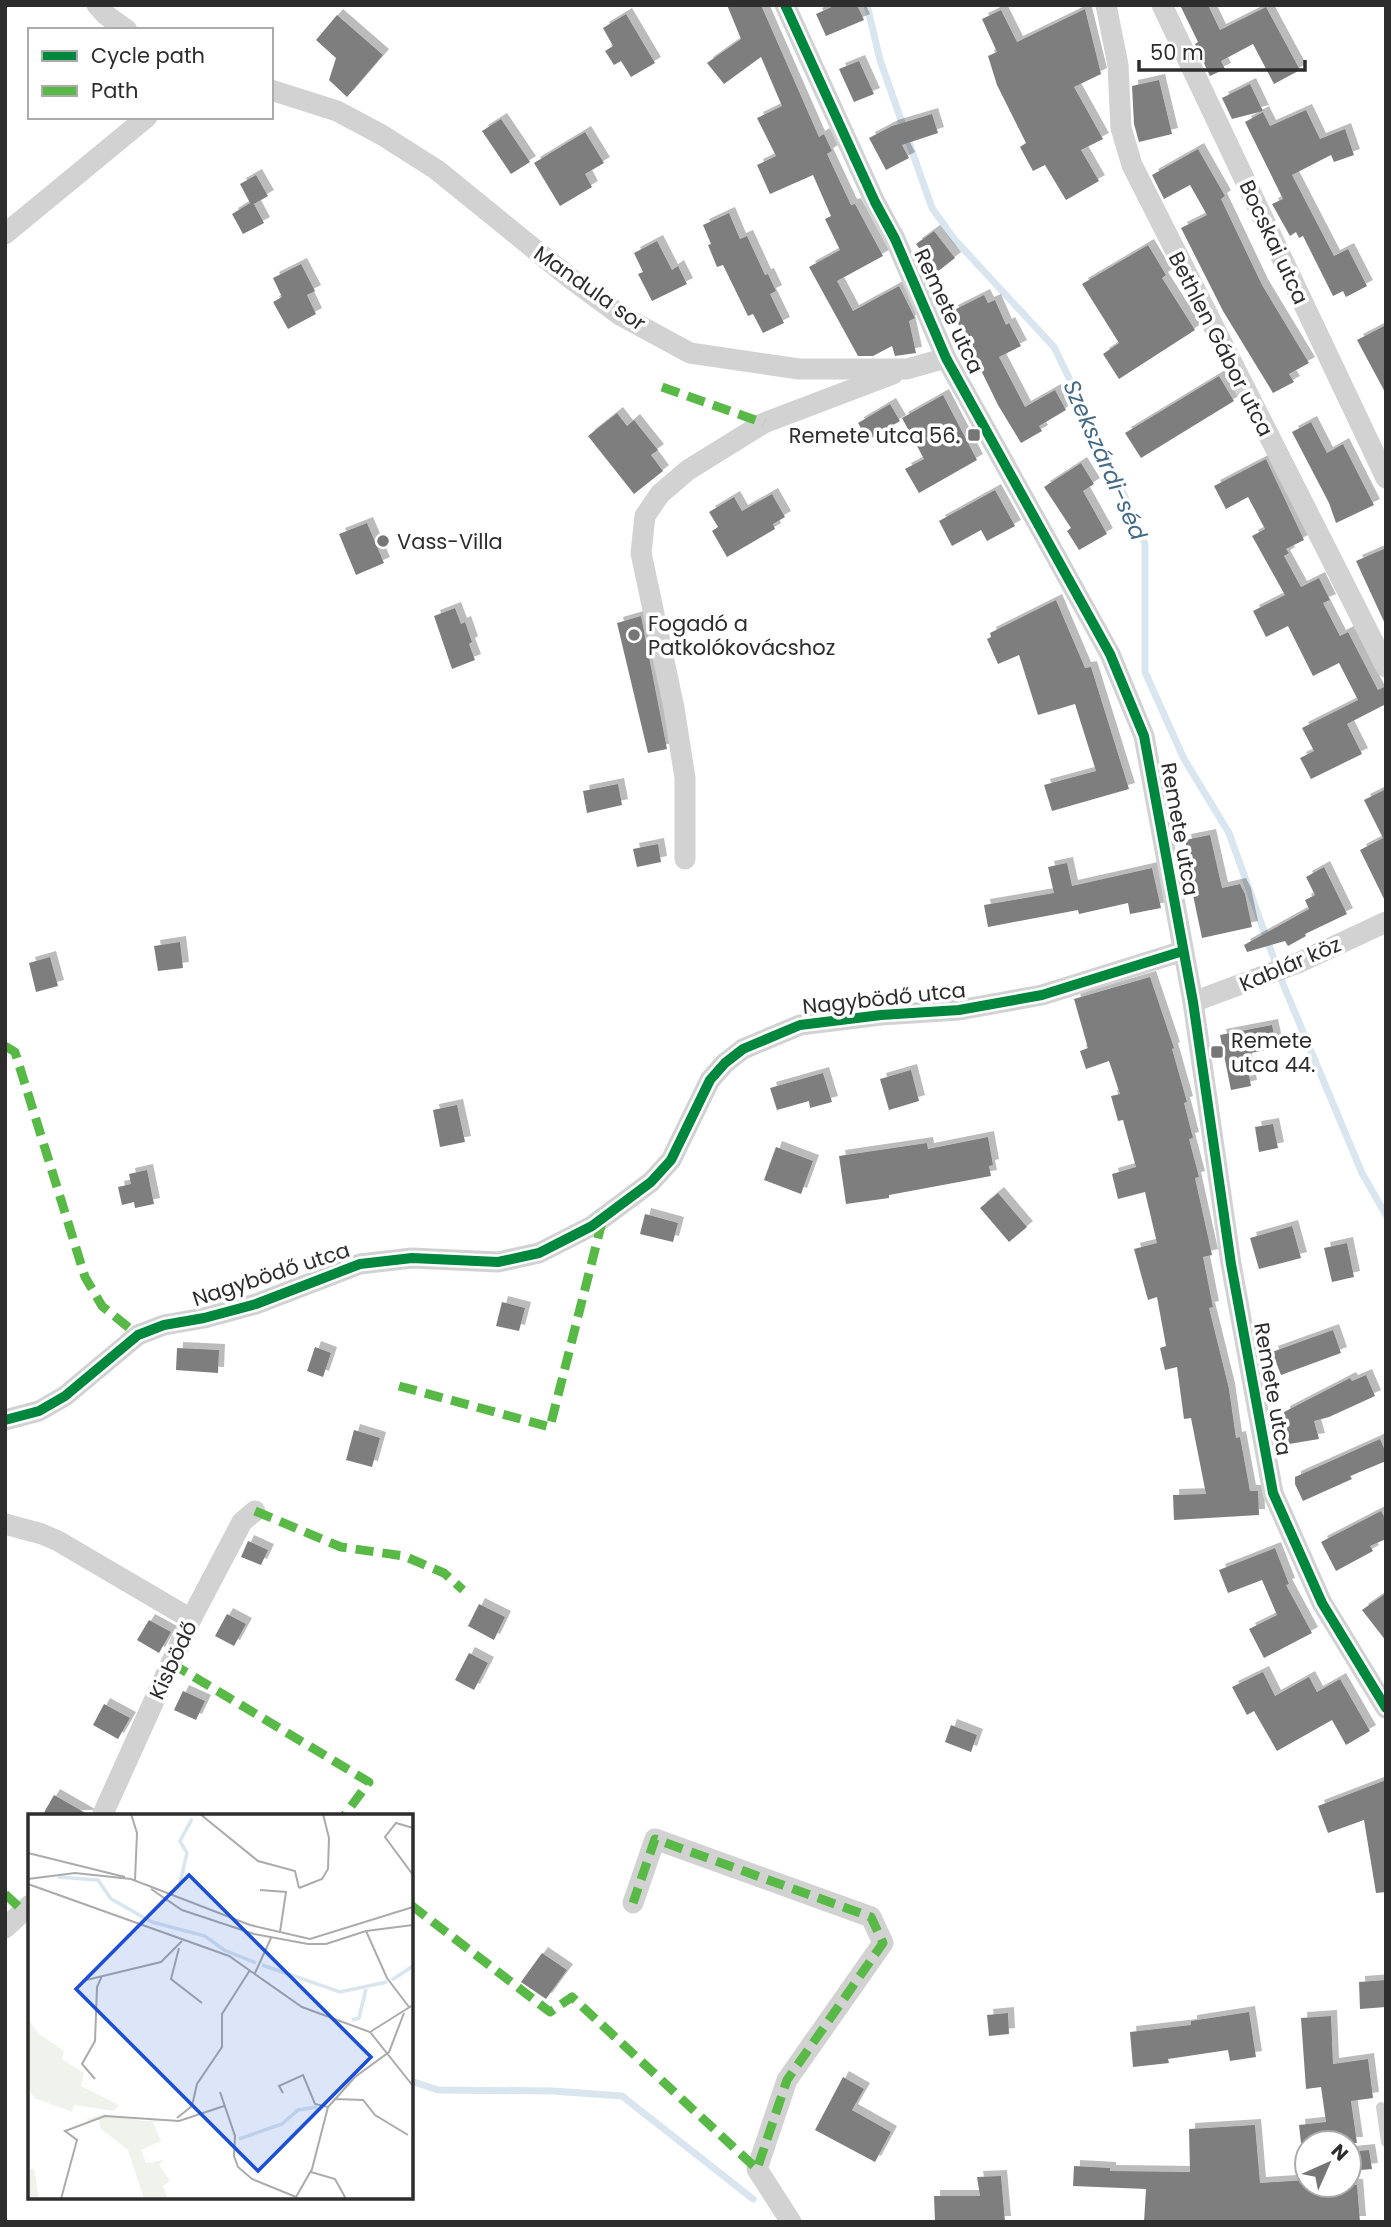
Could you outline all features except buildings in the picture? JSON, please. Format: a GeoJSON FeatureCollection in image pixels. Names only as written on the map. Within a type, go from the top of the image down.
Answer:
{"type":"FeatureCollection","features":[{"type":"Feature","properties":{"kind":"street"},"geometry":{"type":"LineString","coordinates":[[97,5],[124,28]]}},
{"type":"Feature","properties":{"kind":"street","name":"Remete utca"},"geometry":{"type":"LineString","coordinates":[[785,5],[875,202],[895,239],[946,358],[1111,654],[1144,736],[1193,1002],[1231,1264],[1273,1493],[1322,1602],[1386,1708]]}},
{"type":"Feature","properties":{"kind":"street","name":"Bethlen Gábor utca"},"geometry":{"type":"LineString","coordinates":[[1106,5],[1118,65],[1121,128],[1132,166],[1386,667]]}},
{"type":"Feature","properties":{"kind":"street","name":"Bocskai utca"},"geometry":{"type":"LineString","coordinates":[[1162,5],[1386,478]]}},
{"type":"Feature","properties":{"kind":"street","name":"Mandula sor"},"geometry":{"type":"LineString","coordinates":[[273,91],[337,111],[382,135],[437,170],[570,278],[620,314],[690,353],[799,369],[907,369],[946,358]]}},
{"type":"Feature","properties":{"kind":"street"},"geometry":{"type":"LineString","coordinates":[[5,234],[145,119]]}},
{"type":"Feature","properties":{"kind":"street"},"geometry":{"type":"LineString","coordinates":[[685,859],[685,778],[674,708],[641,553],[645,516],[660,494],[688,470],[764,424],[907,369]]}},
{"type":"Feature","properties":{"kind":"street","name":"Kablár köz"},"geometry":{"type":"LineString","coordinates":[[1193,1002],[1298,964],[1386,922]]}},
{"type":"Feature","properties":{"kind":"street","name":"Nagybödő utca"},"geometry":{"type":"LineString","coordinates":[[5,1420],[39,1411],[56,1401],[138,1335],[164,1325],[256,1304],[360,1264],[412,1258],[498,1262],[539,1253],[592,1226],[651,1182],[671,1160],[710,1080],[725,1063],[743,1049],[800,1025],[881,1015],[959,1010],[1042,995],[1183,951]]}},
{"type":"Feature","properties":{"kind":"street","name":"Kisbödő"},"geometry":{"type":"LineString","coordinates":[[103,1814],[191,1619],[242,1522],[255,1511]]}},
{"type":"Feature","properties":{"kind":"street"},"geometry":{"type":"LineString","coordinates":[[5,1524],[58,1541],[191,1619]]}},
{"type":"Feature","properties":{"kind":"street"},"geometry":{"type":"LineString","coordinates":[[633,1903],[655,1839],[871,1917],[883,1943],[787,2080],[757,2169],[791,2222]]}},
{"type":"Feature","properties":{"kind":"street"},"geometry":{"type":"LineString","coordinates":[[5,1928],[28,1907]]}},
{"type":"Feature","properties":{"kind":"lane"},"geometry":{"type":"LineString","coordinates":[[1381,2108],[1386,2142]]}},
{"type":"Feature","properties":{"kind":"waterway","name":"Szekszárdi-séd"},"geometry":{"type":"LineString","coordinates":[[867,5],[880,60],[932,208],[955,240],[1054,347],[1113,469],[1145,544],[1145,672],[1184,759],[1229,833],[1283,984],[1362,1173],[1386,1215]]}},
{"type":"Feature","properties":{"kind":"waterway"},"geometry":{"type":"LineString","coordinates":[[413,2082],[438,2090],[553,2091],[622,2096],[753,2199]]}},
{"type":"Feature","properties":{"kind":"marked path"},"geometry":{"type":"LineString","coordinates":[[662,387],[764,423]]}},
{"type":"Feature","properties":{"kind":"marked path"},"geometry":{"type":"LineString","coordinates":[[5,1046],[15,1052],[85,1277],[102,1306],[138,1335]]}},
{"type":"Feature","properties":{"kind":"marked path"},"geometry":{"type":"LineString","coordinates":[[399,1386],[550,1427],[603,1218]]}},
{"type":"Feature","properties":{"kind":"marked path"},"geometry":{"type":"LineString","coordinates":[[255,1511],[341,1547],[404,1556],[444,1573],[463,1590]]}},
{"type":"Feature","properties":{"kind":"marked path"},"geometry":{"type":"LineString","coordinates":[[171,1663],[369,1782],[345,1814]]}},
{"type":"Feature","properties":{"kind":"marked path"},"geometry":{"type":"LineString","coordinates":[[413,1907],[550,2012],[572,1997],[757,2169],[787,2080],[883,1943],[871,1917],[655,1839],[633,1903]]}},
{"type":"Feature","properties":{"kind":"marked path"},"geometry":{"type":"LineString","coordinates":[[5,1894],[22,1910]]}},
{"type":"Feature","properties":{"kind":"cycle path"},"geometry":{"type":"LineString","coordinates":[[785,5],[875,202],[895,239],[946,358],[1110,654],[1144,736],[1193,1002],[1231,1264],[1273,1493],[1322,1603],[1386,1708]]}},
{"type":"Feature","properties":{"kind":"cycle path"},"geometry":{"type":"LineString","coordinates":[[5,1420],[39,1411],[65,1396],[138,1335],[164,1325],[256,1304],[360,1264],[412,1258],[498,1262],[539,1253],[592,1226],[651,1182],[671,1160],[710,1080],[725,1063],[743,1049],[800,1025],[881,1015],[959,1010],[1042,995],[1183,951]]}},
{"type":"Feature","properties":{"kind":"place","name":"Remete utca 56."},"geometry":{"type":"Point","coordinates":[974,435]}},
{"type":"Feature","properties":{"kind":"place","name":"Vass-Villa"},"geometry":{"type":"Point","coordinates":[383,541]}},
{"type":"Feature","properties":{"kind":"place","name":"Fogadó a Patkolókovácshoz"},"geometry":{"type":"Point","coordinates":[634,635]}},
{"type":"Feature","properties":{"kind":"place","name":"Remete utca 44."},"geometry":{"type":"Point","coordinates":[1217,1052]}}]}
